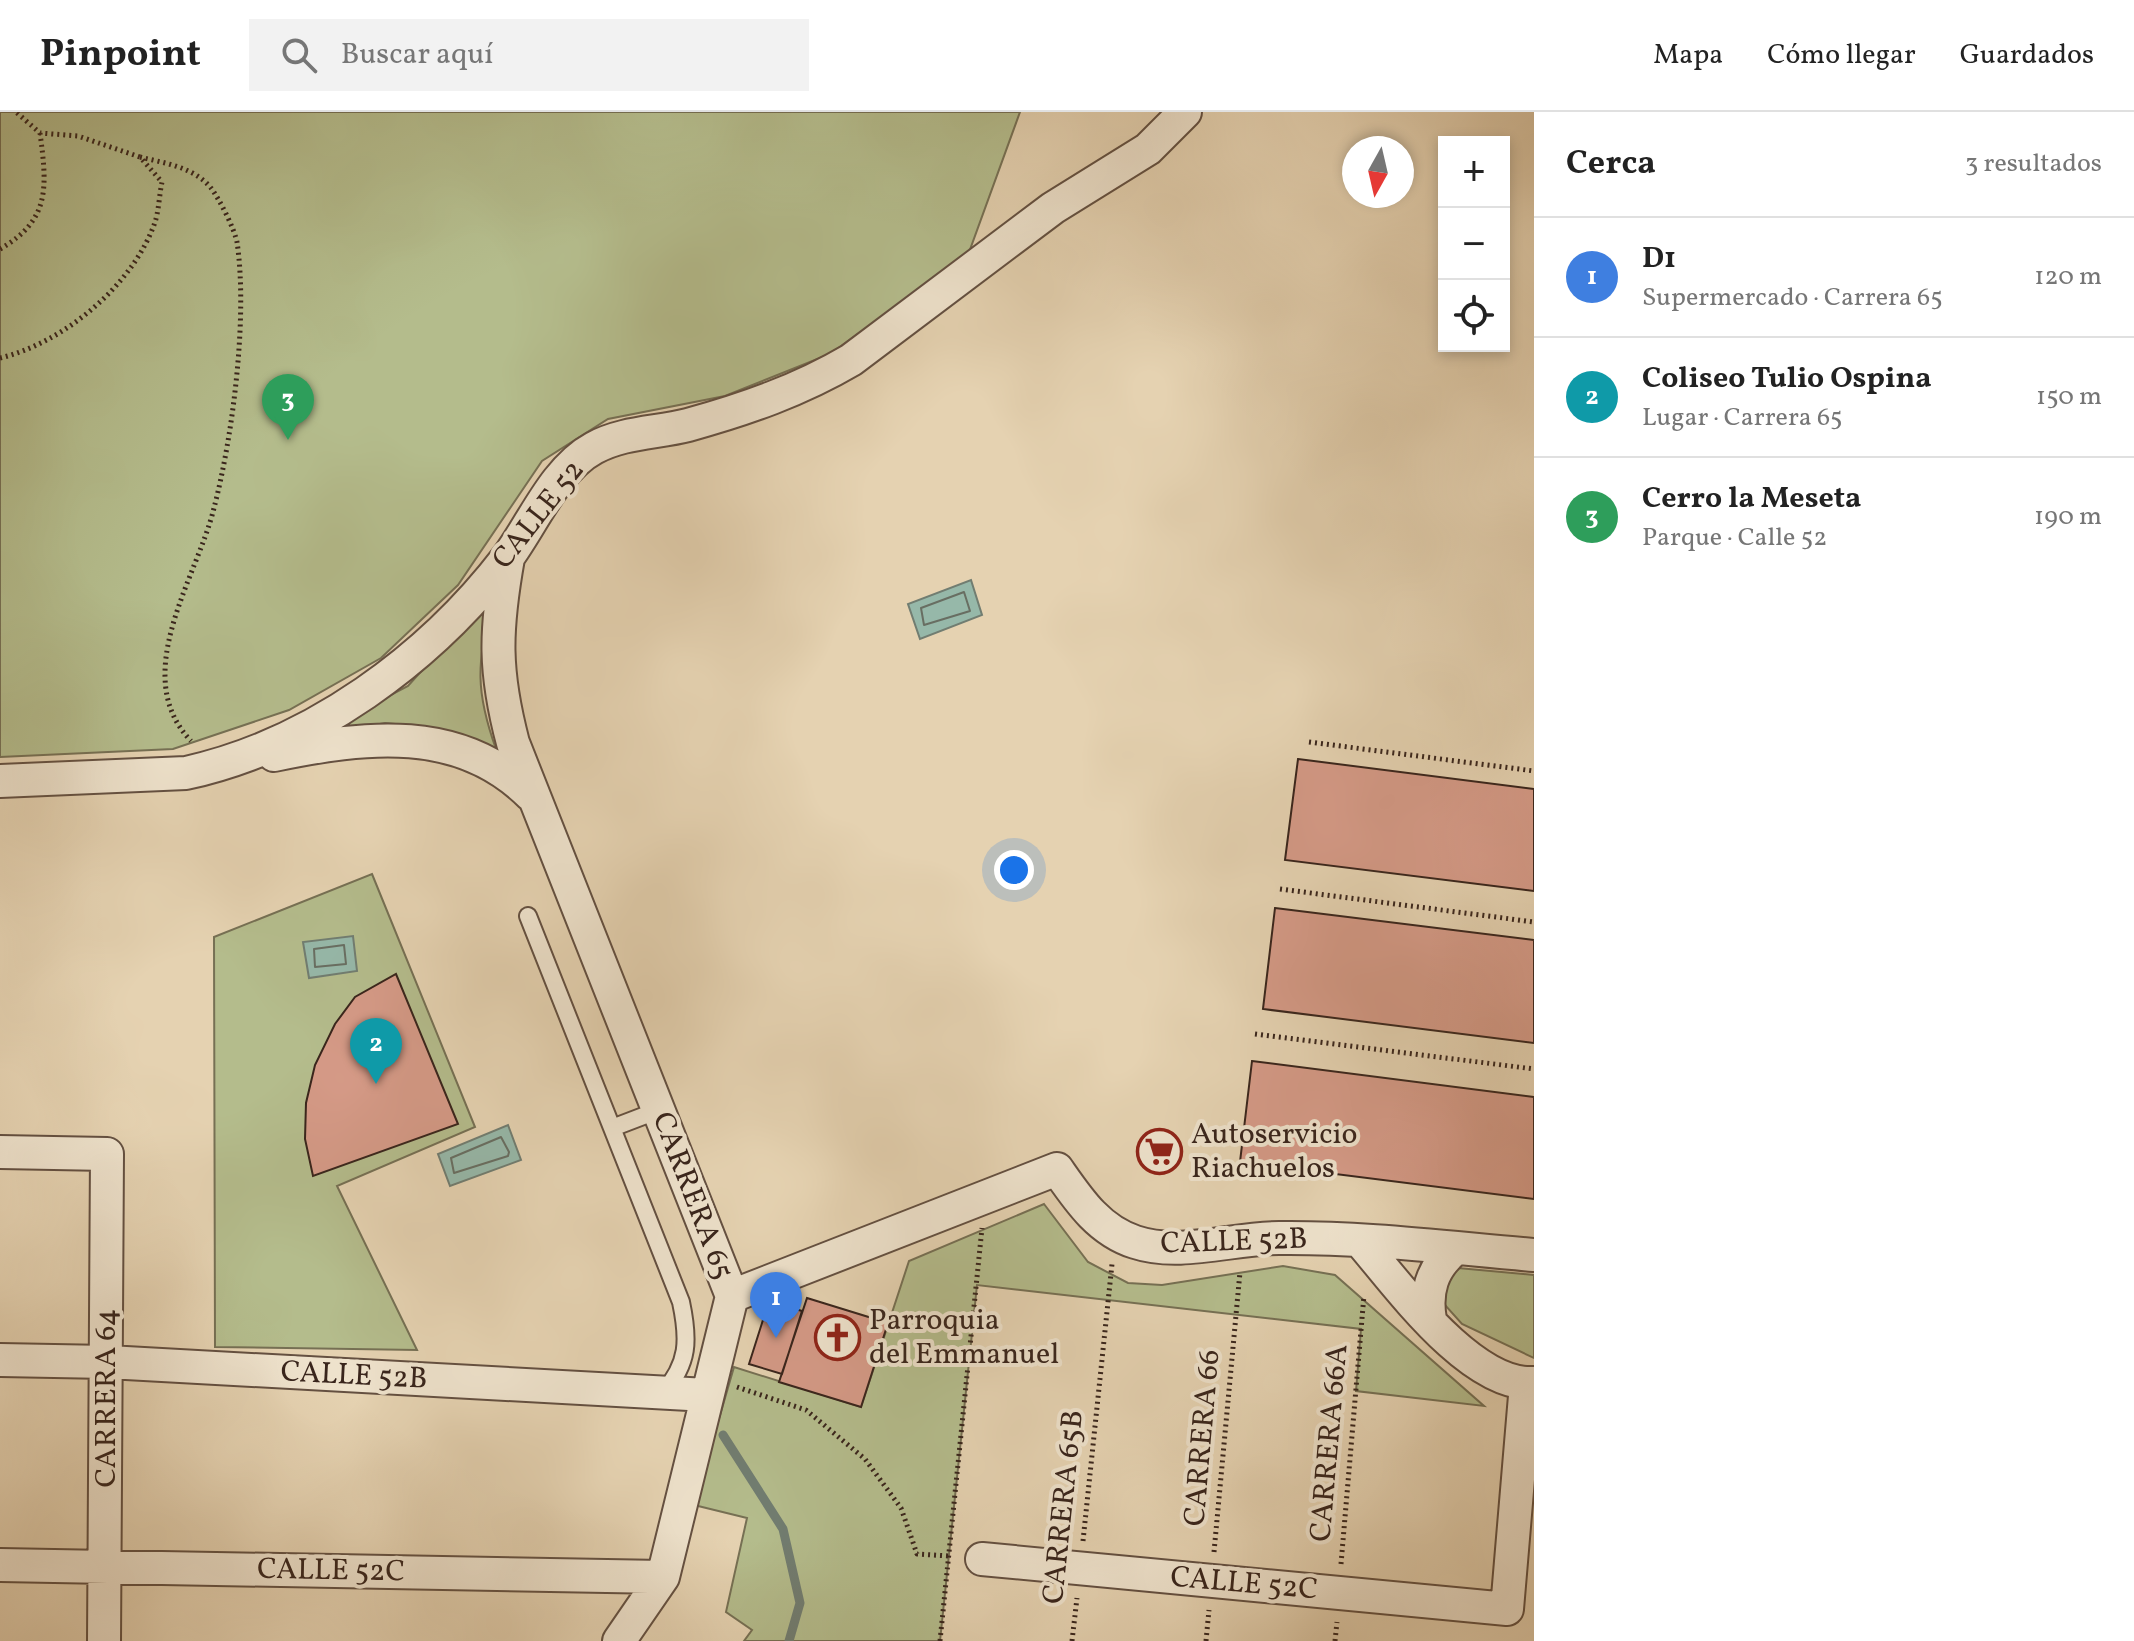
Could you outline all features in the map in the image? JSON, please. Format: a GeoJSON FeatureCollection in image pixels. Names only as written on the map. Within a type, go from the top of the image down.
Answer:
{"type":"FeatureCollection","features":[{"type":"Feature","properties":{"kind":"street","name":"CALLE 52"},"geometry":{"type":"LineString","coordinates":[[0,781],[172,774],[216,767],[303,729],[362,696],[446,628],[509,556],[571,466],[594,448],[634,433],[699,422],[782,396],[819,379],[851,360],[1053,208],[1148,149],[1185,112]]}},
{"type":"Feature","properties":{"kind":"street","name":"CARRERA 65"},"geometry":{"type":"LineString","coordinates":[[509,556],[497,646],[498,681],[513,743],[732,1296],[663,1577],[619,1641]]}},
{"type":"Feature","properties":{"kind":"street","name":"CARRERA 65"},"geometry":{"type":"LineString","coordinates":[[216,767],[308,748],[394,739],[444,745],[482,758],[508,772],[537,800]]}},
{"type":"Feature","properties":{"kind":"street","name":"CARRERA 64"},"geometry":{"type":"LineString","coordinates":[[0,1152],[107,1154],[104,1641]]}},
{"type":"Feature","properties":{"kind":"street","name":"CALLE 52B"},"geometry":{"type":"LineString","coordinates":[[732,1296],[1057,1169],[1082,1205],[1115,1234],[1159,1248],[1243,1239],[1311,1238],[1365,1246],[1534,1255]]}},
{"type":"Feature","properties":{"kind":"street"},"geometry":{"type":"LineString","coordinates":[[1365,1246],[1453,1344],[1483,1366],[1530,1384]]}},
{"type":"Feature","properties":{"kind":"street"},"geometry":{"type":"LineString","coordinates":[[1430,1320],[1427,1305],[1432,1278],[1440,1262],[1455,1249]]}},
{"type":"Feature","properties":{"kind":"street","name":"CALLE 52B"},"geometry":{"type":"LineString","coordinates":[[0,1360],[108,1362],[663,1393],[709,1386]]}},
{"type":"Feature","properties":{"kind":"street","name":"CALLE 52C"},"geometry":{"type":"LineString","coordinates":[[982,1559],[1507,1609],[1530,1384]]}},
{"type":"Feature","properties":{"kind":"street","name":"CALLE 52C"},"geometry":{"type":"LineString","coordinates":[[0,1565],[663,1577]]}},
{"type":"Feature","properties":{"kind":"lane"},"geometry":{"type":"LineString","coordinates":[[528,916],[681,1302],[688,1336],[686,1356],[678,1375],[663,1393]]}},
{"type":"Feature","properties":{"kind":"lane"},"geometry":{"type":"LineString","coordinates":[[612,1128],[659,1110]]}},
{"type":"Feature","properties":{"kind":"path"},"geometry":{"type":"LineString","coordinates":[[16,112],[40,133],[78,136],[140,157],[181,166],[210,187],[236,240],[239,325],[228,427],[215,505],[200,559],[167,636],[166,676],[171,711],[187,736],[216,767]]}},
{"type":"Feature","properties":{"kind":"path"},"geometry":{"type":"LineString","coordinates":[[0,249],[22,237],[39,214],[46,178],[40,133]]}},
{"type":"Feature","properties":{"kind":"path"},"geometry":{"type":"LineString","coordinates":[[0,358],[25,352],[72,325],[124,277],[155,225],[162,182],[140,157]]}},
{"type":"Feature","properties":{"kind":"path"},"geometry":{"type":"LineString","coordinates":[[1309,742],[1534,771]]}},
{"type":"Feature","properties":{"kind":"path"},"geometry":{"type":"LineString","coordinates":[[1280,889],[1534,922]]}},
{"type":"Feature","properties":{"kind":"path"},"geometry":{"type":"LineString","coordinates":[[1255,1034],[1534,1069]]}},
{"type":"Feature","properties":{"kind":"path"},"geometry":{"type":"LineString","coordinates":[[940,1641],[985,1197]]}},
{"type":"Feature","properties":{"kind":"path","name":"CARRERA 65B"},"geometry":{"type":"LineString","coordinates":[[1072,1641],[1115,1234]]}},
{"type":"Feature","properties":{"kind":"path","name":"CARRERA 66"},"geometry":{"type":"LineString","coordinates":[[1206,1641],[1243,1239]]}},
{"type":"Feature","properties":{"kind":"path","name":"CARRERA 66A"},"geometry":{"type":"LineString","coordinates":[[1335,1641],[1365,1246]]}},
{"type":"Feature","properties":{"kind":"path"},"geometry":{"type":"LineString","coordinates":[[709,1386],[806,1410],[865,1459],[901,1508],[917,1554],[982,1559]]}},
{"type":"Feature","properties":{"kind":"green space"},"geometry":{"type":"Polygon","coordinates":[[[0,112],[1020,112],[968,255],[830,354],[725,396],[608,419],[542,461],[458,585],[381,658],[289,710],[173,749],[0,757],[0,112]]]}},
{"type":"Feature","properties":{"kind":"green space"},"geometry":{"type":"Polygon","coordinates":[[[492,593],[480,671],[488,726],[496,749],[426,727],[385,723],[311,737],[408,686],[492,593]]]}},
{"type":"Feature","properties":{"kind":"green space"},"geometry":{"type":"Polygon","coordinates":[[[372,874],[475,1127],[337,1186],[417,1350],[215,1347],[214,937],[372,874]]]}},
{"type":"Feature","properties":{"kind":"green space"},"geometry":{"type":"Polygon","coordinates":[[[1044,1204],[1088,1262],[1128,1283],[1162,1285],[1283,1266],[1335,1275],[1484,1406],[1356,1391],[1361,1329],[977,1285],[940,1641],[744,1641],[752,1630],[726,1612],[747,1518],[694,1505],[734,1367],[861,1407],[909,1261],[1044,1204]]]}},
{"type":"Feature","properties":{"kind":"green space"},"geometry":{"type":"Polygon","coordinates":[[[1458,1268],[1534,1275],[1534,1358],[1462,1324],[1444,1304],[1446,1283],[1458,1268]]]}},
{"type":"Feature","properties":{"kind":"water"},"geometry":{"type":"Polygon","coordinates":[[[971,580],[982,615],[920,639],[908,604],[971,580]]]}},
{"type":"Feature","properties":{"kind":"water"},"geometry":{"type":"Polygon","coordinates":[[[353,936],[357,971],[309,978],[303,942],[353,936]]]}},
{"type":"Feature","properties":{"kind":"water"},"geometry":{"type":"Polygon","coordinates":[[[508,1125],[521,1160],[450,1186],[438,1154],[508,1125]]]}},
{"type":"Feature","properties":{"kind":"building"},"geometry":{"type":"Polygon","coordinates":[[[1298,759],[1534,789],[1534,891],[1285,860],[1298,759]]]}},
{"type":"Feature","properties":{"kind":"building"},"geometry":{"type":"Polygon","coordinates":[[[1275,908],[1534,940],[1534,1043],[1263,1009],[1275,908]]]}},
{"type":"Feature","properties":{"kind":"building"},"geometry":{"type":"Polygon","coordinates":[[[396,974],[458,1124],[313,1176],[305,1139],[306,1103],[315,1065],[335,1024],[355,997],[396,974]]]}},
{"type":"Feature","properties":{"kind":"building"},"geometry":{"type":"Polygon","coordinates":[[[1252,1061],[1534,1097],[1534,1199],[1240,1162],[1252,1061]]]}},
{"type":"Feature","properties":{"kind":"building","name":"Parroquia del Emmanuel"},"geometry":{"type":"Polygon","coordinates":[[[807,1298],[888,1323],[861,1407],[779,1382],[807,1298]]]}},
{"type":"Feature","properties":{"kind":"building"},"geometry":{"type":"Polygon","coordinates":[[[769,1301],[802,1311],[782,1374],[749,1364],[769,1301]]]}},
{"type":"Feature","properties":{"kind":"waterway"},"geometry":{"type":"LineString","coordinates":[[723,1435],[783,1529],[800,1603],[789,1641]]}},
{"type":"Feature","properties":{"kind":"place","name":"Cerro la Meseta"},"geometry":{"type":"Point","coordinates":[288,440]}},
{"type":"Feature","properties":{"kind":"place","name":"Coliseo Tulio Ospina"},"geometry":{"type":"Point","coordinates":[376,1084]}},
{"type":"Feature","properties":{"kind":"place","name":"Autoservicio Riachuelos"},"geometry":{"type":"Point","coordinates":[1160,1152]}},
{"type":"Feature","properties":{"kind":"place","name":"D1"},"geometry":{"type":"Point","coordinates":[776,1338]}},
{"type":"Feature","properties":{"kind":"place","name":"Parroquia del Emmanuel"},"geometry":{"type":"Point","coordinates":[838,1338]}}]}
